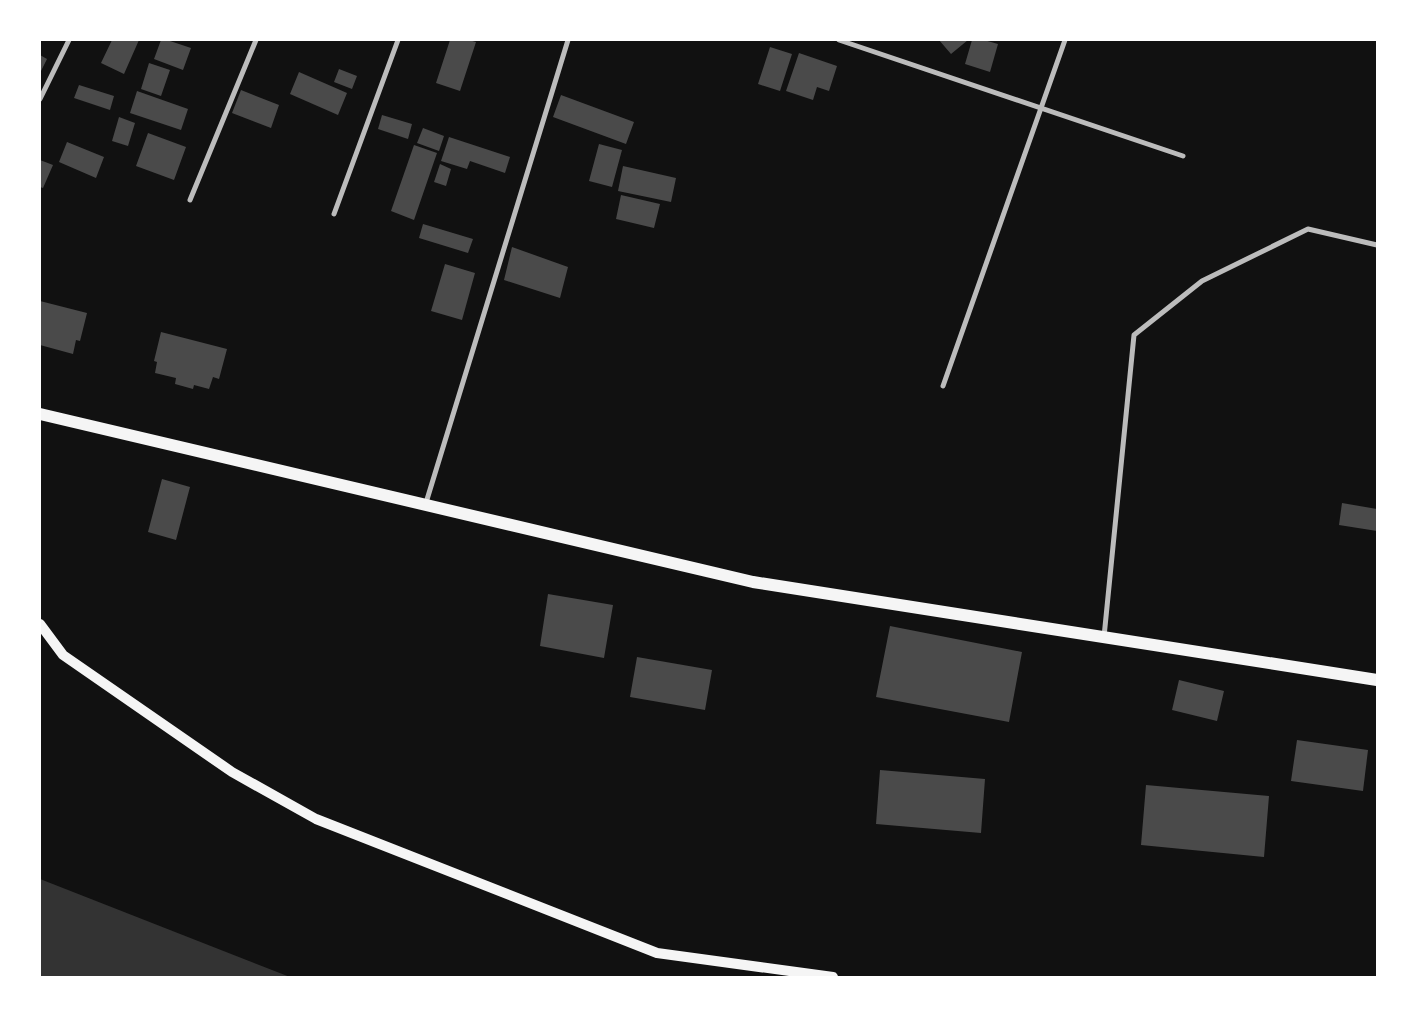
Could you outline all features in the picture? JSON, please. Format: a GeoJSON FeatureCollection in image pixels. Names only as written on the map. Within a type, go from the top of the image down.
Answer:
{"type":"FeatureCollection","features":[{"type":"Feature","properties":{"kind":"main road"},"geometry":{"type":"LineString","coordinates":[[40,414],[753,582],[1377,680]]}},
{"type":"Feature","properties":{"kind":"main road"},"geometry":{"type":"LineString","coordinates":[[40,624],[63,655],[232,772],[316,819],[657,952],[833,977]]}},
{"type":"Feature","properties":{"kind":"street"},"geometry":{"type":"LineString","coordinates":[[40,98],[69,40]]}},
{"type":"Feature","properties":{"kind":"street"},"geometry":{"type":"LineString","coordinates":[[190,200],[256,40]]}},
{"type":"Feature","properties":{"kind":"street"},"geometry":{"type":"LineString","coordinates":[[334,214],[398,40]]}},
{"type":"Feature","properties":{"kind":"street"},"geometry":{"type":"LineString","coordinates":[[425,506],[568,40]]}},
{"type":"Feature","properties":{"kind":"street"},"geometry":{"type":"LineString","coordinates":[[839,40],[1183,156]]}},
{"type":"Feature","properties":{"kind":"street"},"geometry":{"type":"LineString","coordinates":[[943,386],[1066,40]]}},
{"type":"Feature","properties":{"kind":"street"},"geometry":{"type":"LineString","coordinates":[[1104,637],[1134,335],[1202,281],[1308,229],[1377,245]]}},
{"type":"Feature","properties":{"kind":"shaded area"},"geometry":{"type":"Polygon","coordinates":[[[40,879],[290,977],[40,977],[40,879]]]}},
{"type":"Feature","properties":{"kind":"building"},"geometry":{"type":"Polygon","coordinates":[[[112,40],[139,40],[124,74],[101,63],[112,40]]]}},
{"type":"Feature","properties":{"kind":"building"},"geometry":{"type":"Polygon","coordinates":[[[161,40],[167,40],[191,48],[183,70],[154,59],[161,40]]]}},
{"type":"Feature","properties":{"kind":"building"},"geometry":{"type":"Polygon","coordinates":[[[450,40],[476,42],[460,91],[436,83],[450,40]]]}},
{"type":"Feature","properties":{"kind":"building"},"geometry":{"type":"Polygon","coordinates":[[[939,40],[968,40],[951,54],[939,40]]]}},
{"type":"Feature","properties":{"kind":"building"},"geometry":{"type":"Polygon","coordinates":[[[972,40],[984,40],[998,44],[990,72],[965,64],[972,40]]]}},
{"type":"Feature","properties":{"kind":"building"},"geometry":{"type":"Polygon","coordinates":[[[770,47],[792,54],[780,91],[758,84],[770,47]]]}},
{"type":"Feature","properties":{"kind":"building"},"geometry":{"type":"Polygon","coordinates":[[[799,53],[837,66],[829,91],[817,87],[813,100],[786,91],[799,53]]]}},
{"type":"Feature","properties":{"kind":"building"},"geometry":{"type":"Polygon","coordinates":[[[40,55],[47,59],[40,73],[40,55]]]}},
{"type":"Feature","properties":{"kind":"building"},"geometry":{"type":"Polygon","coordinates":[[[149,63],[170,70],[161,96],[141,89],[149,63]]]}},
{"type":"Feature","properties":{"kind":"building"},"geometry":{"type":"Polygon","coordinates":[[[339,69],[357,76],[352,89],[334,82],[339,69]]]}},
{"type":"Feature","properties":{"kind":"building"},"geometry":{"type":"Polygon","coordinates":[[[299,72],[347,93],[338,115],[290,94],[299,72]]]}},
{"type":"Feature","properties":{"kind":"building"},"geometry":{"type":"Polygon","coordinates":[[[79,85],[114,96],[110,110],[74,98],[79,85]]]}},
{"type":"Feature","properties":{"kind":"building"},"geometry":{"type":"Polygon","coordinates":[[[241,90],[279,105],[271,128],[232,113],[241,90]]]}},
{"type":"Feature","properties":{"kind":"building"},"geometry":{"type":"Polygon","coordinates":[[[137,91],[188,109],[181,130],[130,113],[137,91]]]}},
{"type":"Feature","properties":{"kind":"building"},"geometry":{"type":"Polygon","coordinates":[[[561,95],[634,122],[626,144],[553,117],[561,95]]]}},
{"type":"Feature","properties":{"kind":"building"},"geometry":{"type":"Polygon","coordinates":[[[382,115],[412,124],[408,139],[378,129],[382,115]]]}},
{"type":"Feature","properties":{"kind":"building"},"geometry":{"type":"Polygon","coordinates":[[[119,117],[135,123],[128,146],[112,141],[119,117]]]}},
{"type":"Feature","properties":{"kind":"building"},"geometry":{"type":"Polygon","coordinates":[[[423,128],[444,136],[439,151],[417,143],[423,128]]]}},
{"type":"Feature","properties":{"kind":"building"},"geometry":{"type":"Polygon","coordinates":[[[148,133],[186,147],[174,180],[136,166],[148,133]]]}},
{"type":"Feature","properties":{"kind":"building"},"geometry":{"type":"Polygon","coordinates":[[[449,137],[510,157],[505,173],[470,161],[467,169],[441,161],[449,137]]]}},
{"type":"Feature","properties":{"kind":"building"},"geometry":{"type":"Polygon","coordinates":[[[67,142],[104,157],[96,178],[59,162],[67,142]]]}},
{"type":"Feature","properties":{"kind":"building"},"geometry":{"type":"Polygon","coordinates":[[[599,144],[622,150],[612,187],[589,181],[599,144]]]}},
{"type":"Feature","properties":{"kind":"building"},"geometry":{"type":"Polygon","coordinates":[[[414,145],[437,153],[414,220],[391,211],[414,145]]]}},
{"type":"Feature","properties":{"kind":"building"},"geometry":{"type":"Polygon","coordinates":[[[40,160],[53,165],[43,188],[40,187],[40,160]]]}},
{"type":"Feature","properties":{"kind":"building"},"geometry":{"type":"Polygon","coordinates":[[[440,164],[451,169],[446,186],[434,182],[440,164]]]}},
{"type":"Feature","properties":{"kind":"building"},"geometry":{"type":"Polygon","coordinates":[[[623,166],[676,178],[671,202],[618,191],[623,166]]]}},
{"type":"Feature","properties":{"kind":"building"},"geometry":{"type":"Polygon","coordinates":[[[621,195],[660,204],[654,228],[616,219],[621,195]]]}},
{"type":"Feature","properties":{"kind":"building"},"geometry":{"type":"Polygon","coordinates":[[[423,224],[473,239],[468,253],[419,238],[423,224]]]}},
{"type":"Feature","properties":{"kind":"building"},"geometry":{"type":"Polygon","coordinates":[[[512,247],[568,267],[560,298],[504,280],[512,247]]]}},
{"type":"Feature","properties":{"kind":"building"},"geometry":{"type":"Polygon","coordinates":[[[445,264],[475,273],[462,320],[431,311],[445,264]]]}},
{"type":"Feature","properties":{"kind":"building"},"geometry":{"type":"Polygon","coordinates":[[[40,301],[87,313],[80,341],[76,340],[73,354],[40,345],[40,301]]]}},
{"type":"Feature","properties":{"kind":"building"},"geometry":{"type":"Polygon","coordinates":[[[161,332],[227,349],[219,379],[213,377],[209,389],[194,385],[193,389],[175,384],[176,378],[155,373],[157,362],[154,361],[161,332]]]}},
{"type":"Feature","properties":{"kind":"building"},"geometry":{"type":"Polygon","coordinates":[[[162,479],[190,487],[176,540],[148,532],[162,479]]]}},
{"type":"Feature","properties":{"kind":"building"},"geometry":{"type":"Polygon","coordinates":[[[1342,503],[1377,509],[1377,531],[1339,525],[1342,503]]]}},
{"type":"Feature","properties":{"kind":"building"},"geometry":{"type":"Polygon","coordinates":[[[548,594],[613,605],[604,658],[540,646],[548,594]]]}},
{"type":"Feature","properties":{"kind":"building"},"geometry":{"type":"Polygon","coordinates":[[[890,626],[1022,652],[1009,722],[876,697],[890,626]]]}},
{"type":"Feature","properties":{"kind":"building"},"geometry":{"type":"Polygon","coordinates":[[[637,657],[712,670],[705,710],[630,697],[637,657]]]}},
{"type":"Feature","properties":{"kind":"building"},"geometry":{"type":"Polygon","coordinates":[[[1179,680],[1224,691],[1217,721],[1172,710],[1179,680]]]}},
{"type":"Feature","properties":{"kind":"building"},"geometry":{"type":"Polygon","coordinates":[[[1297,740],[1368,750],[1363,791],[1291,781],[1297,740]]]}},
{"type":"Feature","properties":{"kind":"building"},"geometry":{"type":"Polygon","coordinates":[[[880,770],[985,779],[981,833],[876,824],[880,770]]]}},
{"type":"Feature","properties":{"kind":"building"},"geometry":{"type":"Polygon","coordinates":[[[1146,785],[1269,796],[1264,857],[1141,845],[1146,785]]]}}]}
